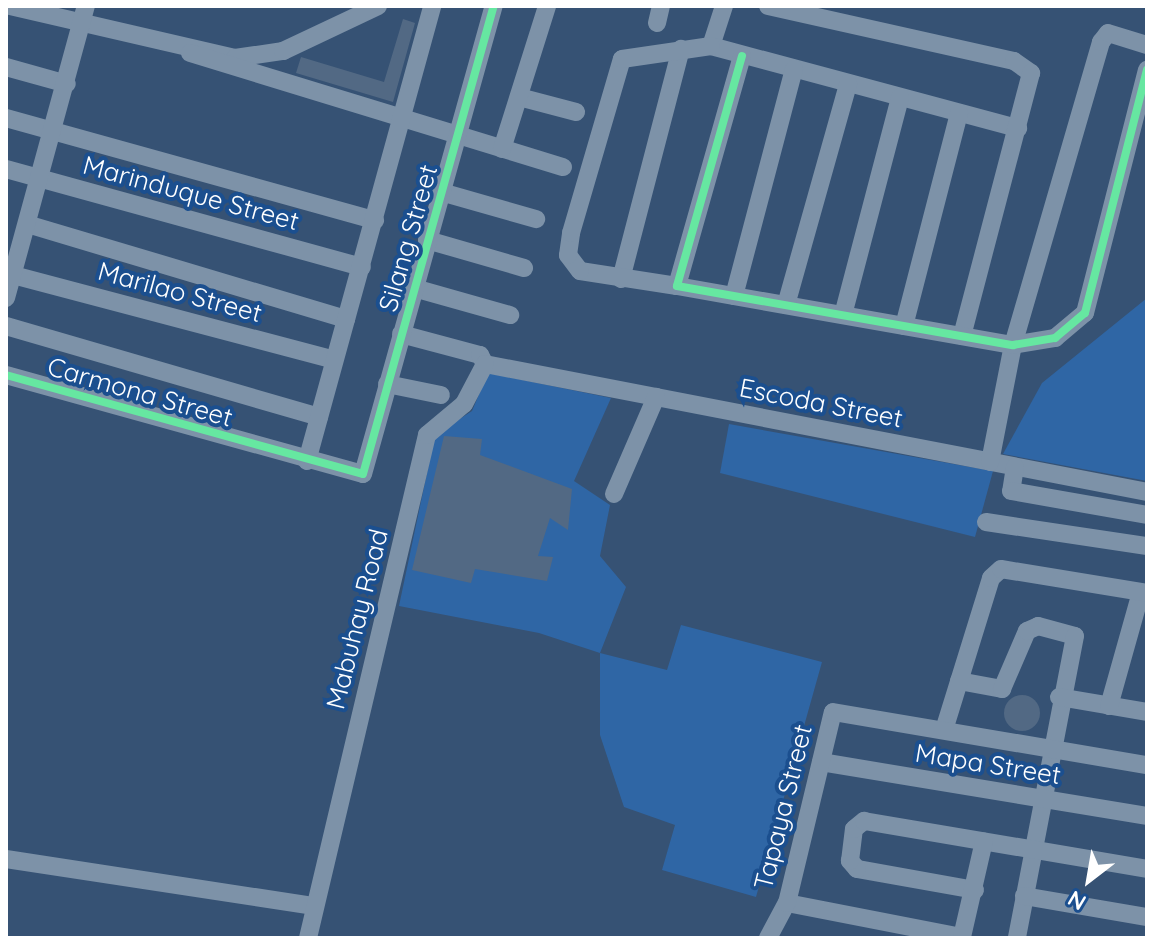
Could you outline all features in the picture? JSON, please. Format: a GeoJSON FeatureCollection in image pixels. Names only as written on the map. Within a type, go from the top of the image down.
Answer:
{"type":"FeatureCollection","features":[{"type":"Feature","properties":{"kind":"street"},"geometry":{"type":"LineString","coordinates":[[10,6],[190,53],[563,167]]}},
{"type":"Feature","properties":{"kind":"street"},"geometry":{"type":"LineString","coordinates":[[6,298],[42,179],[86,6]]}},
{"type":"Feature","properties":{"kind":"street"},"geometry":{"type":"LineString","coordinates":[[190,53],[235,58],[283,51],[378,6]]}},
{"type":"Feature","properties":{"kind":"street"},"geometry":{"type":"LineString","coordinates":[[307,461],[432,6]]}},
{"type":"Feature","properties":{"kind":"street","name":"Silang Street"},"geometry":{"type":"LineString","coordinates":[[354,475],[363,474],[494,6]]}},
{"type":"Feature","properties":{"kind":"street"},"geometry":{"type":"LineString","coordinates":[[502,149],[547,6]]}},
{"type":"Feature","properties":{"kind":"street"},"geometry":{"type":"LineString","coordinates":[[711,46],[724,6]]}},
{"type":"Feature","properties":{"kind":"street"},"geometry":{"type":"LineString","coordinates":[[768,6],[1014,61],[1032,80],[962,336]]}},
{"type":"Feature","properties":{"kind":"street"},"geometry":{"type":"LineString","coordinates":[[990,462],[1013,345],[1101,42],[1108,33],[1147,45]]}},
{"type":"Feature","properties":{"kind":"street"},"geometry":{"type":"LineString","coordinates":[[1018,128],[711,46],[627,54],[617,67],[571,233],[571,263],[621,279],[1013,345],[1055,338],[1085,313],[1147,70]]}},
{"type":"Feature","properties":{"kind":"street"},"geometry":{"type":"LineString","coordinates":[[621,279],[681,49]]}},
{"type":"Feature","properties":{"kind":"street"},"geometry":{"type":"LineString","coordinates":[[677,286],[742,56]]}},
{"type":"Feature","properties":{"kind":"street"},"geometry":{"type":"LineString","coordinates":[[6,67],[67,84]]}},
{"type":"Feature","properties":{"kind":"street"},"geometry":{"type":"LineString","coordinates":[[734,296],[794,69]]}},
{"type":"Feature","properties":{"kind":"street"},"geometry":{"type":"LineString","coordinates":[[786,305],[848,84]]}},
{"type":"Feature","properties":{"kind":"street"},"geometry":{"type":"LineString","coordinates":[[519,97],[576,112]]}},
{"type":"Feature","properties":{"kind":"street"},"geometry":{"type":"LineString","coordinates":[[843,315],[900,97]]}},
{"type":"Feature","properties":{"kind":"street"},"geometry":{"type":"LineString","coordinates":[[904,326],[959,113]]}},
{"type":"Feature","properties":{"kind":"street"},"geometry":{"type":"LineString","coordinates":[[6,118],[375,220]]}},
{"type":"Feature","properties":{"kind":"street","name":"Marinduque Street"},"geometry":{"type":"LineString","coordinates":[[6,169],[362,267]]}},
{"type":"Feature","properties":{"kind":"street"},"geometry":{"type":"LineString","coordinates":[[441,192],[536,219]]}},
{"type":"Feature","properties":{"kind":"street"},"geometry":{"type":"LineString","coordinates":[[27,224],[346,319]]}},
{"type":"Feature","properties":{"kind":"street"},"geometry":{"type":"LineString","coordinates":[[427,240],[524,268]]}},
{"type":"Feature","properties":{"kind":"street","name":"Marilao Street"},"geometry":{"type":"LineString","coordinates":[[13,275],[334,360]]}},
{"type":"Feature","properties":{"kind":"street"},"geometry":{"type":"LineString","coordinates":[[414,288],[510,315]]}},
{"type":"Feature","properties":{"kind":"street"},"geometry":{"type":"LineString","coordinates":[[6,326],[319,417]]}},
{"type":"Feature","properties":{"kind":"street","name":"Escoda Street"},"geometry":{"type":"LineString","coordinates":[[401,334],[480,355],[485,364],[1147,492]]}},
{"type":"Feature","properties":{"kind":"street","name":"Mabuhay Road"},"geometry":{"type":"LineString","coordinates":[[314,906],[427,435],[464,404],[485,364]]}},
{"type":"Feature","properties":{"kind":"street","name":"Carmona Street"},"geometry":{"type":"LineString","coordinates":[[6,375],[354,475]]}},
{"type":"Feature","properties":{"kind":"street"},"geometry":{"type":"LineString","coordinates":[[387,384],[441,395]]}},
{"type":"Feature","properties":{"kind":"street"},"geometry":{"type":"LineString","coordinates":[[614,494],[656,397]]}},
{"type":"Feature","properties":{"kind":"street"},"geometry":{"type":"LineString","coordinates":[[986,522],[1140,545],[1143,514],[1011,491],[1015,467]]}},
{"type":"Feature","properties":{"kind":"street"},"geometry":{"type":"LineString","coordinates":[[1050,531],[1056,499]]}},
{"type":"Feature","properties":{"kind":"street"},"geometry":{"type":"LineString","coordinates":[[1091,538],[1096,506]]}},
{"type":"Feature","properties":{"kind":"street"},"geometry":{"type":"LineString","coordinates":[[944,730],[991,578],[1001,569],[1144,592],[1109,706]]}},
{"type":"Feature","properties":{"kind":"street"},"geometry":{"type":"LineString","coordinates":[[959,681],[1008,686],[1027,631],[1038,626],[1075,636],[1059,697],[1017,938]]}},
{"type":"Feature","properties":{"kind":"street"},"geometry":{"type":"LineString","coordinates":[[1059,697],[1147,712]]}},
{"type":"Feature","properties":{"kind":"street","name":"Tapaya Street"},"geometry":{"type":"LineString","coordinates":[[768,938],[787,903],[833,712],[1147,765]]}},
{"type":"Feature","properties":{"kind":"street","name":"Mapa Street"},"geometry":{"type":"LineString","coordinates":[[821,762],[1147,816]]}},
{"type":"Feature","properties":{"kind":"street"},"geometry":{"type":"LineString","coordinates":[[975,890],[857,869],[850,861],[854,829],[864,821],[1147,869]]}},
{"type":"Feature","properties":{"kind":"street"},"geometry":{"type":"LineString","coordinates":[[787,903],[962,937],[984,841]]}},
{"type":"Feature","properties":{"kind":"street"},"geometry":{"type":"LineString","coordinates":[[6,859],[314,906],[308,938]]}},
{"type":"Feature","properties":{"kind":"street"},"geometry":{"type":"LineString","coordinates":[[1024,896],[1147,917]]}},
{"type":"Feature","properties":{"kind":"shaded area"},"geometry":{"type":"Polygon","coordinates":[[[1147,298],[1147,481],[1003,454],[1042,383],[1147,298]]]}},
{"type":"Feature","properties":{"kind":"shaded area"},"geometry":{"type":"Polygon","coordinates":[[[488,373],[611,398],[574,481],[610,505],[600,556],[626,587],[600,653],[539,633],[399,606],[435,435],[472,411],[488,373]]]}},
{"type":"Feature","properties":{"kind":"shaded area"},"geometry":{"type":"Polygon","coordinates":[[[729,424],[993,471],[975,537],[720,473],[729,424]]]}},
{"type":"Feature","properties":{"kind":"shaded area"},"geometry":{"type":"Polygon","coordinates":[[[681,625],[822,662],[756,897],[662,870],[675,825],[624,807],[600,735],[600,653],[667,670],[681,625]]]}},
{"type":"Feature","properties":{"kind":"building"},"geometry":{"type":"Polygon","coordinates":[[[403,19],[415,23],[393,102],[296,73],[301,57],[384,82],[403,19]]]}},
{"type":"Feature","properties":{"kind":"building"},"geometry":{"type":"Polygon","coordinates":[[[444,436],[482,439],[480,455],[572,489],[568,530],[550,518],[538,556],[553,557],[547,581],[475,569],[471,583],[412,570],[444,436]]]}},
{"type":"Feature","properties":{"kind":"building"},"geometry":{"type":"Polygon","coordinates":[[[1022,695],[1035,700],[1040,713],[1035,726],[1022,731],[1009,726],[1004,713],[1009,700],[1022,695]]]}},
{"type":"Feature","properties":{"kind":"cycle path"},"geometry":{"type":"LineString","coordinates":[[6,375],[363,474],[494,6]]}},
{"type":"Feature","properties":{"kind":"cycle path"},"geometry":{"type":"LineString","coordinates":[[742,56],[677,286],[1013,345],[1055,338],[1085,313],[1147,70]]}}]}
